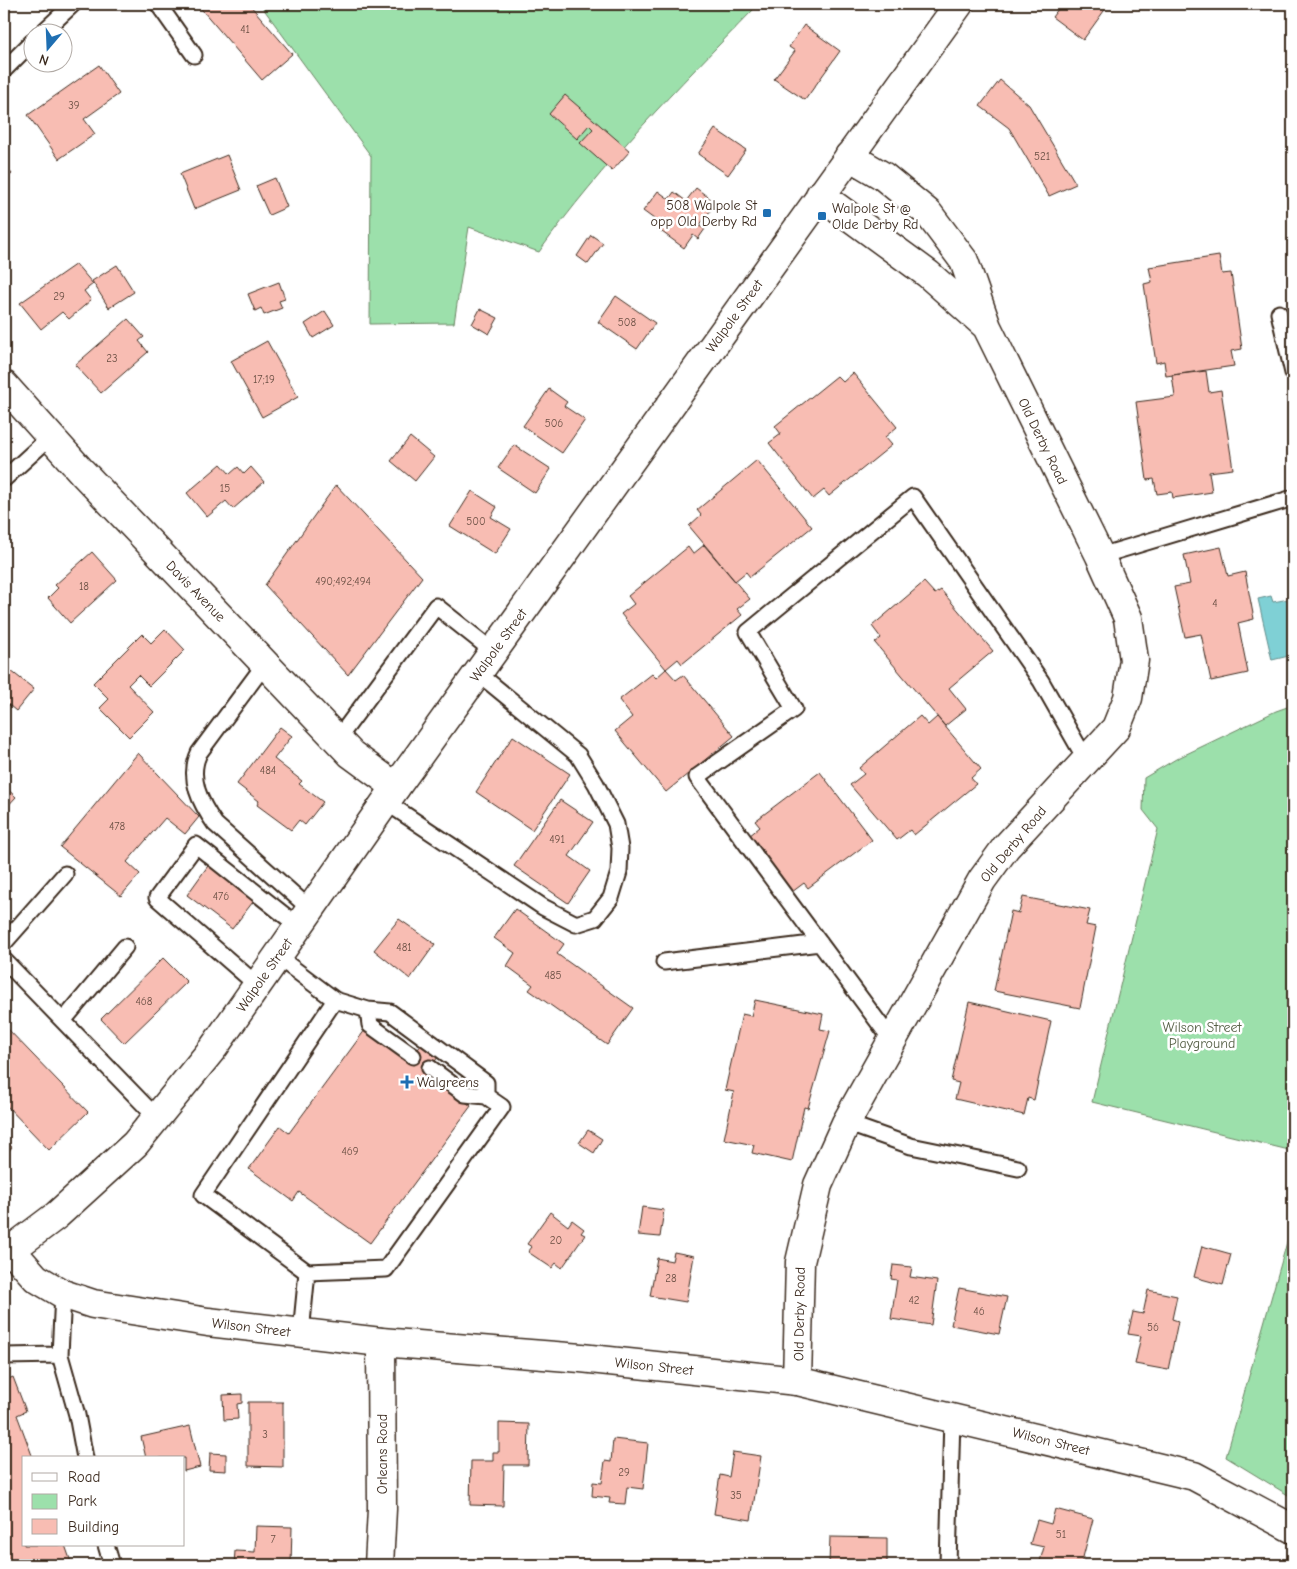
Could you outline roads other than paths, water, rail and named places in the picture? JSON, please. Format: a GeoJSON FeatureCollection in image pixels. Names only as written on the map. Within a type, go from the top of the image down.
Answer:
{"type":"FeatureCollection","features":[{"type":"Feature","properties":{"kind":"street","name":"Walpole Street"},"geometry":{"type":"LineString","coordinates":[[6,1249],[99,1178],[135,1144],[214,1047],[478,673],[959,4]]}},
{"type":"Feature","properties":{"kind":"street","name":"Old Derby Road"},"geometry":{"type":"LineString","coordinates":[[797,1381],[800,1262],[818,1185],[846,1123],[982,880],[1006,847],[1116,728],[1128,698],[1134,660],[1128,618],[1100,556],[987,327],[964,261],[928,213],[883,176],[849,156]]}},
{"type":"Feature","properties":{"kind":"street","name":"Old Derby Road"},"geometry":{"type":"LineString","coordinates":[[820,195],[928,274],[987,327]]}},
{"type":"Feature","properties":{"kind":"street","name":"Davis Avenue"},"geometry":{"type":"LineString","coordinates":[[4,385],[50,438],[391,795]]}},
{"type":"Feature","properties":{"kind":"street","name":"Wilson Street"},"geometry":{"type":"LineString","coordinates":[[6,1249],[36,1278],[62,1294],[93,1304],[136,1312],[381,1342],[581,1358],[797,1381],[1194,1476],[1293,1529]]}},
{"type":"Feature","properties":{"kind":"street","name":"Orleans Road"},"geometry":{"type":"LineString","coordinates":[[379,1565],[382,1508],[381,1342]]}},
{"type":"Feature","properties":{"kind":"lane"},"geometry":{"type":"LineString","coordinates":[[54,22],[73,4]]}},
{"type":"Feature","properties":{"kind":"lane"},"geometry":{"type":"LineString","coordinates":[[158,4],[194,54]]}},
{"type":"Feature","properties":{"kind":"lane"},"geometry":{"type":"LineString","coordinates":[[4,70],[22,52]]}},
{"type":"Feature","properties":{"kind":"lane"},"geometry":{"type":"LineString","coordinates":[[1279,313],[1293,374]]}},
{"type":"Feature","properties":{"kind":"lane"},"geometry":{"type":"LineString","coordinates":[[4,479],[50,438]]}},
{"type":"Feature","properties":{"kind":"lane"},"geometry":{"type":"LineString","coordinates":[[893,1042],[697,777],[794,709],[748,632],[913,497],[1041,681],[1086,760]]}},
{"type":"Feature","properties":{"kind":"lane"},"geometry":{"type":"LineString","coordinates":[[1100,556],[1293,498]]}},
{"type":"Feature","properties":{"kind":"lane"},"geometry":{"type":"LineString","coordinates":[[337,740],[436,606],[494,652]]}},
{"type":"Feature","properties":{"kind":"lane"},"geometry":{"type":"LineString","coordinates":[[265,664],[195,762],[194,776],[198,794],[205,810],[215,824],[304,917]]}},
{"type":"Feature","properties":{"kind":"lane"},"geometry":{"type":"LineString","coordinates":[[391,795],[543,907],[576,924],[594,918],[611,898],[619,872],[620,848],[616,824],[596,784],[578,755],[478,673]]}},
{"type":"Feature","properties":{"kind":"lane"},"geometry":{"type":"LineString","coordinates":[[257,985],[158,898],[196,845],[304,917]]}},
{"type":"Feature","properties":{"kind":"lane"},"geometry":{"type":"LineString","coordinates":[[4,943],[65,874]]}},
{"type":"Feature","properties":{"kind":"lane"},"geometry":{"type":"LineString","coordinates":[[664,962],[820,943]]}},
{"type":"Feature","properties":{"kind":"lane"},"geometry":{"type":"LineString","coordinates":[[63,1021],[125,947]]}},
{"type":"Feature","properties":{"kind":"lane"},"geometry":{"type":"LineString","coordinates":[[278,957],[335,1000],[368,1010],[390,1012],[486,1083],[486,1096]]}},
{"type":"Feature","properties":{"kind":"lane"},"geometry":{"type":"LineString","coordinates":[[4,960],[157,1118]]}},
{"type":"Feature","properties":{"kind":"lane"},"geometry":{"type":"LineString","coordinates":[[335,1000],[203,1196],[308,1272],[386,1269],[502,1107],[486,1096],[465,1094],[430,1068]]}},
{"type":"Feature","properties":{"kind":"lane"},"geometry":{"type":"LineString","coordinates":[[368,1010],[370,1025],[413,1056]]}},
{"type":"Feature","properties":{"kind":"lane"},"geometry":{"type":"LineString","coordinates":[[846,1123],[910,1146],[1018,1168]]}},
{"type":"Feature","properties":{"kind":"lane"},"geometry":{"type":"LineString","coordinates":[[301,1333],[308,1272]]}},
{"type":"Feature","properties":{"kind":"lane"},"geometry":{"type":"LineString","coordinates":[[62,1294],[60,1355],[77,1416],[85,1456]]}},
{"type":"Feature","properties":{"kind":"lane"},"geometry":{"type":"LineString","coordinates":[[4,1356],[60,1355]]}},
{"type":"Feature","properties":{"kind":"lane"},"geometry":{"type":"LineString","coordinates":[[948,1565],[952,1417]]}},
{"type":"Feature","properties":{"kind":"lane"},"geometry":{"type":"LineString","coordinates":[[106,1546],[112,1565]]}},
{"type":"Feature","properties":{"kind":"water"},"geometry":{"type":"Polygon","coordinates":[[[1271,596],[1273,602],[1289,599],[1293,617],[1293,655],[1272,660],[1258,599],[1271,596]]]}},
{"type":"Feature","properties":{"kind":"place","name":"508 Walpole St opp Old Derby Rd"},"geometry":{"type":"Point","coordinates":[767,213]}},
{"type":"Feature","properties":{"kind":"place","name":"Walpole St @ Olde Derby Rd"},"geometry":{"type":"Point","coordinates":[822,216]}},
{"type":"Feature","properties":{"kind":"place","name":"Walgreens"},"geometry":{"type":"Point","coordinates":[407,1082]}},
{"type":"Feature","properties":{"kind":"park label","name":"Wilson Street Playground"},"geometry":{"type":"Point","coordinates":[1202,1036]}}]}
